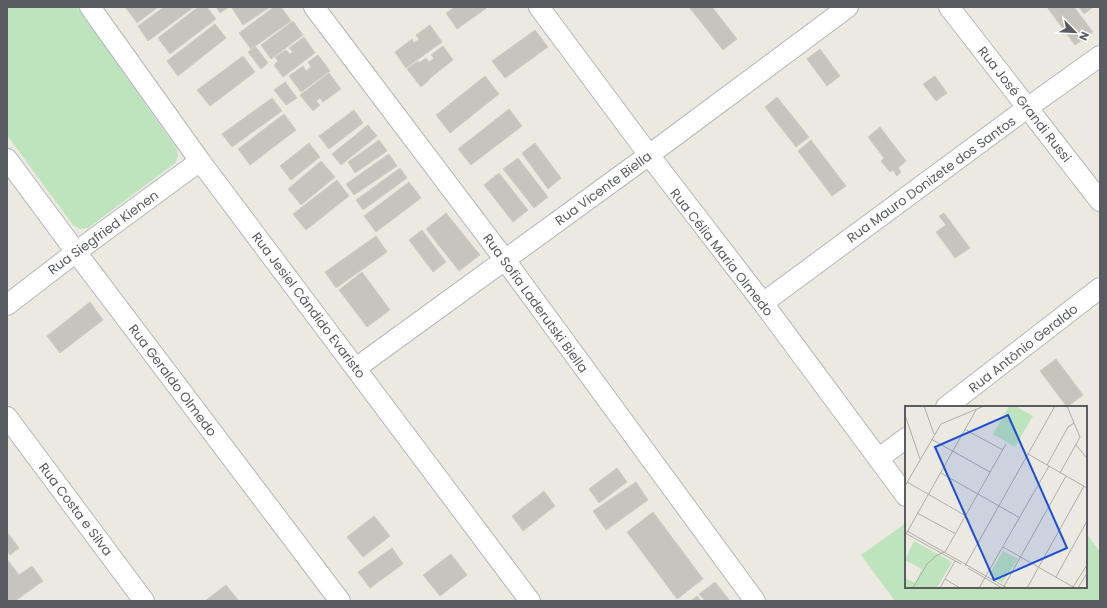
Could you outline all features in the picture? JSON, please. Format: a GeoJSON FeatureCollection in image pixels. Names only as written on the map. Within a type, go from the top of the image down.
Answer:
{"type":"FeatureCollection","features":[{"type":"Feature","properties":{"kind":"street","name":"Rua Jesiel Cândido Evaristo"},"geometry":{"type":"LineString","coordinates":[[90,7],[200,161],[530,601]]}},
{"type":"Feature","properties":{"kind":"street","name":"Rua Sofia Laderutski Biella"},"geometry":{"type":"LineString","coordinates":[[314,7],[505,260],[755,601]]}},
{"type":"Feature","properties":{"kind":"street","name":"Rua Célia Maria Olmedo"},"geometry":{"type":"LineString","coordinates":[[539,7],[648,156],[763,304],[905,495]]}},
{"type":"Feature","properties":{"kind":"street","name":"Rua Vicente Biella"},"geometry":{"type":"LineString","coordinates":[[356,368],[648,156],[848,7]]}},
{"type":"Feature","properties":{"kind":"street","name":"Rua José Grandi Russi"},"geometry":{"type":"LineString","coordinates":[[949,7],[1100,201]]}},
{"type":"Feature","properties":{"kind":"street","name":"Rua Mauro Donizete dos Santos"},"geometry":{"type":"LineString","coordinates":[[763,304],[1027,108],[1100,56]]}},
{"type":"Feature","properties":{"kind":"street","name":"Rua Geraldo Olmedo"},"geometry":{"type":"LineString","coordinates":[[7,159],[340,601]]}},
{"type":"Feature","properties":{"kind":"street","name":"Rua Siegfried Kienen"},"geometry":{"type":"LineString","coordinates":[[7,305],[76,252],[200,161]]}},
{"type":"Feature","properties":{"kind":"street","name":"Rua Antônio Geraldo"},"geometry":{"type":"LineString","coordinates":[[947,406],[1100,288]]}},
{"type":"Feature","properties":{"kind":"street","name":"Rua Costa e Silva"},"geometry":{"type":"LineString","coordinates":[[7,417],[144,601]]}},
{"type":"Feature","properties":{"kind":"street"},"geometry":{"type":"LineString","coordinates":[[878,459],[905,439]]}},
{"type":"Feature","properties":{"kind":"green space"},"geometry":{"type":"Polygon","coordinates":[[[7,7],[77,7],[177,149],[178,156],[175,163],[88,228],[80,229],[73,225],[7,135],[7,7]]]}},
{"type":"Feature","properties":{"kind":"green space"},"geometry":{"type":"Polygon","coordinates":[[[905,524],[905,588],[1087,588],[1087,534],[1100,552],[1100,601],[895,601],[861,555],[905,524]]]}},
{"type":"Feature","properties":{"kind":"building"},"geometry":{"type":"Polygon","coordinates":[[[158,7],[137,23],[126,8],[158,7]]]}},
{"type":"Feature","properties":{"kind":"building"},"geometry":{"type":"Polygon","coordinates":[[[164,7],[194,7],[148,41],[138,26],[164,7]]]}},
{"type":"Feature","properties":{"kind":"building"},"geometry":{"type":"Polygon","coordinates":[[[198,7],[207,7],[216,19],[170,54],[158,38],[198,7]]]}},
{"type":"Feature","properties":{"kind":"building"},"geometry":{"type":"Polygon","coordinates":[[[216,7],[229,7],[220,13],[216,7]]]}},
{"type":"Feature","properties":{"kind":"building"},"geometry":{"type":"Polygon","coordinates":[[[270,7],[243,25],[232,8],[270,7]]]}},
{"type":"Feature","properties":{"kind":"building"},"geometry":{"type":"Polygon","coordinates":[[[274,7],[281,7],[291,21],[251,49],[239,33],[274,7]]]}},
{"type":"Feature","properties":{"kind":"building"},"geometry":{"type":"Polygon","coordinates":[[[455,7],[488,7],[457,29],[446,13],[455,7]]]}},
{"type":"Feature","properties":{"kind":"building"},"geometry":{"type":"Polygon","coordinates":[[[689,7],[712,7],[737,39],[723,50],[689,7]]]}},
{"type":"Feature","properties":{"kind":"building"},"geometry":{"type":"Polygon","coordinates":[[[1047,7],[1074,7],[1093,32],[1075,45],[1047,7]]]}},
{"type":"Feature","properties":{"kind":"building"},"geometry":{"type":"Polygon","coordinates":[[[1079,7],[1093,7],[1084,14],[1079,7]]]}},
{"type":"Feature","properties":{"kind":"building"},"geometry":{"type":"Polygon","coordinates":[[[293,21],[303,35],[271,59],[261,45],[293,21]]]}},
{"type":"Feature","properties":{"kind":"building"},"geometry":{"type":"Polygon","coordinates":[[[215,24],[226,38],[178,76],[167,61],[215,24]]]}},
{"type":"Feature","properties":{"kind":"building"},"geometry":{"type":"Polygon","coordinates":[[[430,25],[442,42],[406,68],[395,52],[412,39],[414,43],[419,39],[416,35],[430,25]]]}},
{"type":"Feature","properties":{"kind":"building"},"geometry":{"type":"Polygon","coordinates":[[[535,30],[548,47],[505,78],[492,61],[535,30]]]}},
{"type":"Feature","properties":{"kind":"building"},"geometry":{"type":"Polygon","coordinates":[[[304,37],[315,53],[283,77],[274,65],[278,61],[275,57],[286,50],[290,54],[293,52],[289,48],[304,37]]]}},
{"type":"Feature","properties":{"kind":"building"},"geometry":{"type":"Polygon","coordinates":[[[255,46],[268,63],[261,69],[248,52],[255,46]]]}},
{"type":"Feature","properties":{"kind":"building"},"geometry":{"type":"Polygon","coordinates":[[[443,46],[453,60],[421,87],[407,69],[418,61],[419,63],[426,58],[429,62],[434,58],[431,55],[443,46]]]}},
{"type":"Feature","properties":{"kind":"building"},"geometry":{"type":"Polygon","coordinates":[[[820,49],[840,76],[827,86],[807,59],[820,49]]]}},
{"type":"Feature","properties":{"kind":"building"},"geometry":{"type":"Polygon","coordinates":[[[318,55],[330,71],[301,92],[289,76],[303,66],[306,71],[311,67],[308,62],[318,55]]]}},
{"type":"Feature","properties":{"kind":"building"},"geometry":{"type":"Polygon","coordinates":[[[243,56],[255,72],[210,106],[197,90],[243,56]]]}},
{"type":"Feature","properties":{"kind":"building"},"geometry":{"type":"Polygon","coordinates":[[[329,73],[341,89],[323,102],[320,98],[316,101],[320,105],[313,111],[300,95],[329,73]]]}},
{"type":"Feature","properties":{"kind":"building"},"geometry":{"type":"Polygon","coordinates":[[[485,76],[499,94],[450,133],[436,115],[485,76]]]}},
{"type":"Feature","properties":{"kind":"building"},"geometry":{"type":"Polygon","coordinates":[[[935,76],[947,93],[936,101],[923,84],[935,76]]]}},
{"type":"Feature","properties":{"kind":"building"},"geometry":{"type":"Polygon","coordinates":[[[285,82],[297,98],[286,105],[274,90],[285,82]]]}},
{"type":"Feature","properties":{"kind":"building"},"geometry":{"type":"Polygon","coordinates":[[[777,97],[809,137],[796,147],[765,107],[777,97]]]}},
{"type":"Feature","properties":{"kind":"building"},"geometry":{"type":"Polygon","coordinates":[[[272,98],[282,111],[232,147],[222,134],[272,98]]]}},
{"type":"Feature","properties":{"kind":"building"},"geometry":{"type":"Polygon","coordinates":[[[509,109],[522,126],[471,165],[458,149],[509,109]]]}},
{"type":"Feature","properties":{"kind":"building"},"geometry":{"type":"Polygon","coordinates":[[[354,110],[363,123],[329,149],[319,136],[354,110]]]}},
{"type":"Feature","properties":{"kind":"building"},"geometry":{"type":"Polygon","coordinates":[[[284,114],[296,130],[250,165],[238,149],[284,114]]]}},
{"type":"Feature","properties":{"kind":"building"},"geometry":{"type":"Polygon","coordinates":[[[368,125],[377,136],[341,165],[332,154],[368,125]]]}},
{"type":"Feature","properties":{"kind":"building"},"geometry":{"type":"Polygon","coordinates":[[[880,127],[906,161],[898,168],[901,172],[897,176],[893,170],[890,172],[881,161],[884,158],[868,137],[880,127]]]}},
{"type":"Feature","properties":{"kind":"building"},"geometry":{"type":"Polygon","coordinates":[[[379,140],[387,151],[355,173],[348,162],[379,140]]]}},
{"type":"Feature","properties":{"kind":"building"},"geometry":{"type":"Polygon","coordinates":[[[811,140],[846,186],[832,196],[798,151],[811,140]]]}},
{"type":"Feature","properties":{"kind":"building"},"geometry":{"type":"Polygon","coordinates":[[[309,143],[320,157],[291,180],[280,166],[309,143]]]}},
{"type":"Feature","properties":{"kind":"building"},"geometry":{"type":"Polygon","coordinates":[[[535,143],[561,178],[548,189],[522,153],[535,143]]]}},
{"type":"Feature","properties":{"kind":"building"},"geometry":{"type":"Polygon","coordinates":[[[389,154],[397,166],[354,195],[346,184],[389,154]]]}},
{"type":"Feature","properties":{"kind":"building"},"geometry":{"type":"Polygon","coordinates":[[[518,158],[548,197],[534,208],[503,169],[518,158]]]}},
{"type":"Feature","properties":{"kind":"building"},"geometry":{"type":"Polygon","coordinates":[[[321,161],[335,177],[301,205],[288,189],[321,161]]]}},
{"type":"Feature","properties":{"kind":"building"},"geometry":{"type":"Polygon","coordinates":[[[400,168],[407,178],[363,210],[356,200],[400,168]]]}},
{"type":"Feature","properties":{"kind":"building"},"geometry":{"type":"Polygon","coordinates":[[[499,173],[528,210],[513,222],[484,185],[499,173]]]}},
{"type":"Feature","properties":{"kind":"building"},"geometry":{"type":"Polygon","coordinates":[[[337,180],[349,196],[306,230],[293,214],[337,180]]]}},
{"type":"Feature","properties":{"kind":"building"},"geometry":{"type":"Polygon","coordinates":[[[409,182],[421,198],[376,232],[364,216],[409,182]]]}},
{"type":"Feature","properties":{"kind":"building"},"geometry":{"type":"Polygon","coordinates":[[[446,213],[480,255],[459,271],[426,229],[446,213]]]}},
{"type":"Feature","properties":{"kind":"building"},"geometry":{"type":"Polygon","coordinates":[[[944,213],[970,248],[955,258],[936,232],[946,225],[939,216],[944,213]]]}},
{"type":"Feature","properties":{"kind":"building"},"geometry":{"type":"Polygon","coordinates":[[[422,230],[446,262],[433,272],[409,240],[422,230]]]}},
{"type":"Feature","properties":{"kind":"building"},"geometry":{"type":"Polygon","coordinates":[[[376,236],[387,252],[336,288],[325,272],[376,236]]]}},
{"type":"Feature","properties":{"kind":"building"},"geometry":{"type":"Polygon","coordinates":[[[362,272],[390,310],[367,327],[339,290],[362,272]]]}},
{"type":"Feature","properties":{"kind":"building"},"geometry":{"type":"Polygon","coordinates":[[[90,302],[103,320],[60,353],[47,336],[90,302]]]}},
{"type":"Feature","properties":{"kind":"building"},"geometry":{"type":"Polygon","coordinates":[[[1056,359],[1083,395],[1066,406],[1040,371],[1056,359]]]}},
{"type":"Feature","properties":{"kind":"building"},"geometry":{"type":"Polygon","coordinates":[[[617,468],[627,482],[599,503],[589,489],[617,468]]]}},
{"type":"Feature","properties":{"kind":"building"},"geometry":{"type":"Polygon","coordinates":[[[636,482],[648,500],[606,530],[593,511],[636,482]]]}},
{"type":"Feature","properties":{"kind":"building"},"geometry":{"type":"Polygon","coordinates":[[[544,491],[555,506],[523,531],[512,516],[544,491]]]}},
{"type":"Feature","properties":{"kind":"building"},"geometry":{"type":"Polygon","coordinates":[[[653,512],[703,579],[677,599],[627,532],[653,512]]]}},
{"type":"Feature","properties":{"kind":"building"},"geometry":{"type":"Polygon","coordinates":[[[374,516],[390,536],[363,557],[347,537],[374,516]]]}},
{"type":"Feature","properties":{"kind":"building"},"geometry":{"type":"Polygon","coordinates":[[[7,532],[19,548],[10,555],[7,551],[7,532]]]}},
{"type":"Feature","properties":{"kind":"building"},"geometry":{"type":"Polygon","coordinates":[[[392,548],[403,564],[370,588],[358,572],[392,548]]]}},
{"type":"Feature","properties":{"kind":"building"},"geometry":{"type":"Polygon","coordinates":[[[451,554],[467,575],[440,596],[423,575],[451,554]]]}},
{"type":"Feature","properties":{"kind":"building"},"geometry":{"type":"Polygon","coordinates":[[[7,559],[19,575],[32,566],[43,581],[15,601],[7,601],[7,559]]]}},
{"type":"Feature","properties":{"kind":"building"},"geometry":{"type":"Polygon","coordinates":[[[715,582],[730,601],[705,601],[699,594],[715,582]]]}},
{"type":"Feature","properties":{"kind":"building"},"geometry":{"type":"Polygon","coordinates":[[[226,585],[239,601],[205,601],[226,585]]]}},
{"type":"Feature","properties":{"kind":"building"},"geometry":{"type":"Polygon","coordinates":[[[697,596],[701,601],[691,601],[697,596]]]}}]}
